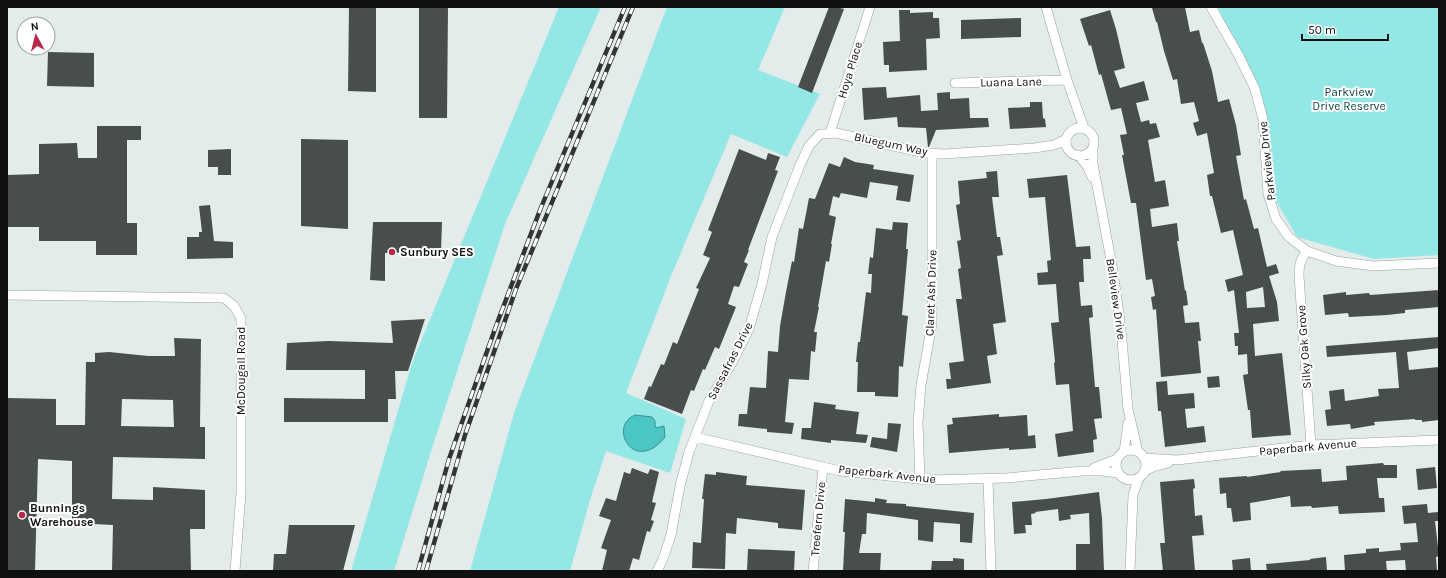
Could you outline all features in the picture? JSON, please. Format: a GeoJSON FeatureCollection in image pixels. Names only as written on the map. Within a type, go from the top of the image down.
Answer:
{"type":"FeatureCollection","features":[{"type":"Feature","properties":{"kind":"street","name":"Hoya Place"},"geometry":{"type":"LineString","coordinates":[[830,133],[870,7]]}},
{"type":"Feature","properties":{"kind":"street"},"geometry":{"type":"LineString","coordinates":[[1046,7],[1067,80],[1084,128]]}},
{"type":"Feature","properties":{"kind":"street","name":"Parkview Drive"},"geometry":{"type":"LineString","coordinates":[[1211,7],[1239,56],[1254,89],[1263,119],[1268,194],[1276,219],[1289,237],[1307,251],[1336,261],[1373,266],[1439,263]]}},
{"type":"Feature","properties":{"kind":"street","name":"Luana Lane"},"geometry":{"type":"LineString","coordinates":[[955,83],[1067,80]]}},
{"type":"Feature","properties":{"kind":"street"},"geometry":{"type":"LineString","coordinates":[[1073,130],[1075,117],[1074,102]]}},
{"type":"Feature","properties":{"kind":"street"},"geometry":{"type":"LineString","coordinates":[[1081,127],[1092,133],[1094,144],[1090,153],[1082,156],[1075,155],[1069,151],[1066,139],[1073,130],[1081,127]]}},
{"type":"Feature","properties":{"kind":"street","name":"Bluegum Way"},"geometry":{"type":"LineString","coordinates":[[820,134],[836,132],[925,153],[944,154],[1034,148],[1054,145],[1066,139]]}},
{"type":"Feature","properties":{"kind":"street","name":"Sassafras Drive"},"geometry":{"type":"LineString","coordinates":[[657,571],[663,559],[671,535],[680,486],[689,452],[709,401],[733,361],[748,329],[762,284],[772,237],[809,146],[820,134]]}},
{"type":"Feature","properties":{"kind":"street","name":"Bluegum Way"},"geometry":{"type":"LineString","coordinates":[[1034,148],[1069,151]]}},
{"type":"Feature","properties":{"kind":"street","name":"Belleview Drive"},"geometry":{"type":"LineString","coordinates":[[1093,149],[1093,164],[1113,271],[1121,329],[1128,409],[1124,452]]}},
{"type":"Feature","properties":{"kind":"street","name":"Claret Ash Drive"},"geometry":{"type":"LineString","coordinates":[[920,479],[918,422],[921,385],[932,324],[932,153]]}},
{"type":"Feature","properties":{"kind":"street","name":"Belleview Drive"},"geometry":{"type":"LineString","coordinates":[[1078,155],[1087,166],[1098,190]]}},
{"type":"Feature","properties":{"kind":"street","name":"Silky Oak Grove"},"geometry":{"type":"LineString","coordinates":[[1307,251],[1302,256],[1300,261],[1299,276],[1311,445]]}},
{"type":"Feature","properties":{"kind":"street","name":"McDougall Road"},"geometry":{"type":"LineString","coordinates":[[7,296],[224,298],[234,306],[240,318],[241,492],[235,571]]}},
{"type":"Feature","properties":{"kind":"street","name":"Belleview Drive"},"geometry":{"type":"LineString","coordinates":[[1128,409],[1141,455]]}},
{"type":"Feature","properties":{"kind":"street","name":"Paperbark Avenue"},"geometry":{"type":"LineString","coordinates":[[695,437],[840,471],[920,479],[1006,478],[1083,471],[1102,471],[1121,476]]}},
{"type":"Feature","properties":{"kind":"street","name":"Paperbark Avenue"},"geometry":{"type":"LineString","coordinates":[[1142,474],[1153,467],[1177,460],[1311,445],[1439,440]]}},
{"type":"Feature","properties":{"kind":"street"},"geometry":{"type":"LineString","coordinates":[[1130,571],[1133,518],[1133,495],[1142,474],[1145,461],[1141,455],[1135,451],[1124,452],[1117,459],[1117,470],[1129,494],[1133,518]]}},
{"type":"Feature","properties":{"kind":"street","name":"Paperbark Avenue"},"geometry":{"type":"LineString","coordinates":[[1141,455],[1177,460]]}},
{"type":"Feature","properties":{"kind":"street","name":"Paperbark Avenue"},"geometry":{"type":"LineString","coordinates":[[1083,471],[1102,466],[1117,459]]}},
{"type":"Feature","properties":{"kind":"street","name":"Treefern Drive"},"geometry":{"type":"LineString","coordinates":[[813,571],[823,466]]}},
{"type":"Feature","properties":{"kind":"street"},"geometry":{"type":"LineString","coordinates":[[1121,476],[1129,480],[1142,474]]}},
{"type":"Feature","properties":{"kind":"street"},"geometry":{"type":"LineString","coordinates":[[988,478],[991,571]]}},
{"type":"Feature","properties":{"kind":"green space"},"geometry":{"type":"Polygon","coordinates":[[[559,7],[601,7],[505,224],[434,442],[394,571],[351,571],[412,363],[559,7]]]}},
{"type":"Feature","properties":{"kind":"green space"},"geometry":{"type":"Polygon","coordinates":[[[667,7],[785,7],[758,70],[820,94],[787,157],[731,134],[671,276],[626,393],[686,419],[670,473],[606,451],[590,500],[570,571],[470,571],[514,413],[667,7]]]}},
{"type":"Feature","properties":{"kind":"green space","name":"Parkview Drive Reserve"},"geometry":{"type":"Polygon","coordinates":[[[1218,7],[1439,7],[1439,255],[1374,259],[1297,237],[1272,194],[1257,95],[1218,7]]]}},
{"type":"Feature","properties":{"kind":"shaded area"},"geometry":{"type":"Polygon","coordinates":[[[635,415],[652,417],[655,421],[656,428],[664,426],[665,437],[654,447],[644,451],[635,450],[628,445],[624,437],[624,429],[627,421],[635,415]]]}},
{"type":"Feature","properties":{"kind":"building"},"geometry":{"type":"Polygon","coordinates":[[[349,7],[376,7],[376,92],[348,91],[349,7]]]}},
{"type":"Feature","properties":{"kind":"building"},"geometry":{"type":"Polygon","coordinates":[[[419,7],[448,7],[447,118],[419,118],[419,7]]]}},
{"type":"Feature","properties":{"kind":"building"},"geometry":{"type":"Polygon","coordinates":[[[829,7],[844,9],[812,93],[798,87],[829,7]]]}},
{"type":"Feature","properties":{"kind":"building"},"geometry":{"type":"Polygon","coordinates":[[[1185,7],[1190,32],[1199,30],[1212,71],[1218,102],[1229,99],[1236,125],[1241,155],[1236,156],[1244,200],[1246,199],[1254,229],[1258,228],[1267,267],[1276,264],[1279,273],[1269,276],[1277,302],[1279,321],[1253,324],[1255,356],[1282,353],[1291,435],[1252,438],[1250,410],[1248,410],[1243,375],[1248,374],[1247,354],[1238,355],[1238,346],[1235,346],[1234,333],[1239,333],[1234,290],[1228,292],[1225,280],[1243,275],[1233,230],[1221,233],[1212,196],[1210,196],[1207,175],[1214,173],[1207,133],[1197,136],[1193,123],[1199,121],[1194,102],[1181,104],[1177,79],[1173,80],[1152,8],[1185,7]],[[1263,287],[1246,292],[1247,308],[1265,307],[1263,287]]]}},
{"type":"Feature","properties":{"kind":"building"},"geometry":{"type":"Polygon","coordinates":[[[899,10],[910,10],[910,13],[933,12],[933,18],[939,18],[940,38],[926,39],[927,70],[889,72],[889,65],[884,65],[883,42],[900,41],[899,10]]]}},
{"type":"Feature","properties":{"kind":"building"},"geometry":{"type":"Polygon","coordinates":[[[1110,10],[1125,68],[1114,71],[1120,88],[1144,81],[1149,100],[1136,103],[1141,122],[1149,120],[1150,124],[1156,123],[1160,137],[1148,140],[1155,182],[1165,180],[1169,206],[1150,209],[1152,227],[1177,223],[1179,241],[1177,241],[1188,305],[1183,306],[1185,323],[1199,322],[1201,341],[1198,341],[1201,373],[1161,377],[1156,309],[1153,310],[1151,297],[1155,296],[1152,279],[1146,280],[1136,203],[1131,203],[1122,155],[1124,155],[1120,135],[1127,134],[1121,108],[1111,110],[1101,74],[1099,75],[1091,45],[1089,46],[1080,19],[1110,10]]]}},
{"type":"Feature","properties":{"kind":"building"},"geometry":{"type":"Polygon","coordinates":[[[1021,18],[1021,37],[961,39],[961,20],[1021,18]]]}},
{"type":"Feature","properties":{"kind":"building"},"geometry":{"type":"Polygon","coordinates":[[[56,52],[94,53],[94,87],[47,86],[48,56],[56,56],[56,52]]]}},
{"type":"Feature","properties":{"kind":"building"},"geometry":{"type":"Polygon","coordinates":[[[886,87],[887,98],[920,95],[921,111],[938,110],[937,93],[950,92],[950,99],[969,98],[970,118],[988,118],[989,127],[936,130],[928,147],[926,128],[898,127],[897,117],[864,120],[862,88],[886,87]]]}},
{"type":"Feature","properties":{"kind":"building"},"geometry":{"type":"Polygon","coordinates":[[[1030,102],[1042,102],[1043,118],[1045,119],[1046,127],[1010,129],[1008,108],[1030,107],[1030,102]]]}},
{"type":"Feature","properties":{"kind":"building"},"geometry":{"type":"Polygon","coordinates":[[[97,126],[141,126],[141,140],[127,140],[127,223],[137,223],[137,255],[96,255],[96,241],[39,241],[39,227],[7,227],[7,175],[39,174],[39,144],[77,143],[78,158],[97,158],[97,126]]]}},
{"type":"Feature","properties":{"kind":"building"},"geometry":{"type":"Polygon","coordinates":[[[301,139],[348,140],[348,229],[301,226],[301,139]]]}},
{"type":"Feature","properties":{"kind":"building"},"geometry":{"type":"Polygon","coordinates":[[[231,149],[231,175],[218,175],[218,167],[208,167],[208,150],[231,149]]]}},
{"type":"Feature","properties":{"kind":"building"},"geometry":{"type":"Polygon","coordinates":[[[739,149],[766,160],[768,153],[780,157],[775,170],[778,171],[744,262],[748,264],[739,287],[734,286],[728,304],[736,307],[719,349],[715,347],[705,370],[703,369],[694,391],[691,390],[682,414],[644,399],[661,364],[664,365],[673,342],[677,344],[699,289],[696,288],[710,258],[703,255],[712,232],[708,230],[739,149]]]}},
{"type":"Feature","properties":{"kind":"building"},"geometry":{"type":"Polygon","coordinates":[[[844,157],[855,162],[874,165],[873,169],[914,175],[910,202],[896,200],[898,186],[870,182],[867,198],[841,193],[839,198],[833,196],[829,215],[836,217],[829,262],[826,261],[818,307],[814,332],[817,332],[815,352],[811,351],[809,380],[789,379],[785,422],[794,423],[792,434],[767,432],[767,429],[738,426],[739,414],[747,414],[750,387],[766,388],[768,351],[778,352],[780,326],[792,261],[794,262],[799,228],[803,229],[809,198],[815,199],[829,163],[840,167],[844,157]]]}},
{"type":"Feature","properties":{"kind":"building"},"geometry":{"type":"Polygon","coordinates":[[[997,171],[999,197],[992,197],[997,237],[1000,237],[1003,255],[997,256],[1006,322],[993,324],[997,354],[987,356],[991,383],[947,389],[946,379],[951,379],[949,363],[964,361],[956,299],[962,299],[958,269],[961,268],[957,241],[961,240],[956,205],[960,204],[958,181],[987,178],[986,172],[997,171]]]}},
{"type":"Feature","properties":{"kind":"building"},"geometry":{"type":"Polygon","coordinates":[[[1067,175],[1076,247],[1090,246],[1091,259],[1083,259],[1084,282],[1079,282],[1081,306],[1092,305],[1093,317],[1089,318],[1095,387],[1099,387],[1102,418],[1094,419],[1097,439],[1093,440],[1094,452],[1058,457],[1055,434],[1073,431],[1069,384],[1056,385],[1051,323],[1059,322],[1056,284],[1038,285],[1037,273],[1048,272],[1047,261],[1051,260],[1045,197],[1029,198],[1027,179],[1067,175]]]}},
{"type":"Feature","properties":{"kind":"building"},"geometry":{"type":"Polygon","coordinates":[[[210,205],[214,241],[233,242],[233,258],[187,259],[187,237],[199,237],[199,232],[202,232],[199,206],[210,205]]]}},
{"type":"Feature","properties":{"kind":"building","name":"Sunbury SES"},"geometry":{"type":"Polygon","coordinates":[[[373,222],[442,222],[441,251],[385,253],[385,281],[370,280],[373,222]]]}},
{"type":"Feature","properties":{"kind":"building"},"geometry":{"type":"Polygon","coordinates":[[[893,222],[908,223],[906,249],[908,249],[902,315],[908,316],[903,367],[899,366],[898,397],[875,396],[875,392],[857,392],[858,362],[856,362],[866,292],[871,293],[872,274],[868,274],[870,257],[873,258],[876,228],[892,230],[893,222]]]}},
{"type":"Feature","properties":{"kind":"building"},"geometry":{"type":"Polygon","coordinates":[[[1439,290],[1439,307],[1405,310],[1405,313],[1387,315],[1349,317],[1348,313],[1325,315],[1323,295],[1346,292],[1346,295],[1369,293],[1370,295],[1439,290]]]}},
{"type":"Feature","properties":{"kind":"building"},"geometry":{"type":"Polygon","coordinates":[[[425,319],[408,371],[395,371],[396,399],[388,399],[388,422],[284,422],[284,398],[365,399],[365,370],[286,370],[287,343],[328,341],[393,343],[391,321],[425,319]]]}},
{"type":"Feature","properties":{"kind":"building"},"geometry":{"type":"Polygon","coordinates":[[[1439,337],[1439,348],[1407,352],[1409,370],[1439,367],[1439,420],[1422,422],[1422,420],[1415,419],[1374,422],[1375,425],[1351,429],[1350,424],[1327,426],[1325,410],[1331,409],[1329,391],[1344,389],[1345,401],[1379,396],[1378,389],[1399,388],[1396,352],[1327,357],[1326,346],[1439,337]]]}},
{"type":"Feature","properties":{"kind":"building"},"geometry":{"type":"Polygon","coordinates":[[[174,338],[201,339],[200,427],[205,427],[205,459],[113,457],[112,499],[153,500],[153,487],[205,490],[205,529],[190,529],[191,571],[112,571],[113,525],[72,523],[72,461],[38,459],[35,571],[7,571],[7,398],[56,399],[56,425],[85,425],[86,362],[95,362],[95,353],[109,352],[148,356],[175,356],[174,338]],[[122,399],[121,426],[174,427],[173,400],[122,399]]]}},
{"type":"Feature","properties":{"kind":"building"},"geometry":{"type":"Polygon","coordinates":[[[1219,376],[1220,387],[1208,388],[1207,377],[1219,376]]]}},
{"type":"Feature","properties":{"kind":"building"},"geometry":{"type":"Polygon","coordinates":[[[1167,381],[1168,395],[1194,393],[1195,408],[1185,409],[1187,428],[1204,426],[1206,442],[1165,447],[1161,411],[1158,411],[1156,382],[1167,381]]]}},
{"type":"Feature","properties":{"kind":"building"},"geometry":{"type":"Polygon","coordinates":[[[814,402],[836,405],[835,409],[859,412],[856,434],[868,435],[866,443],[831,440],[831,443],[801,439],[802,428],[811,428],[814,402]]]}},
{"type":"Feature","properties":{"kind":"building"},"geometry":{"type":"Polygon","coordinates":[[[999,414],[999,417],[1027,415],[1028,436],[1035,435],[1036,448],[1009,450],[1009,448],[949,453],[947,425],[953,424],[952,418],[999,414]]]}},
{"type":"Feature","properties":{"kind":"building"},"geometry":{"type":"Polygon","coordinates":[[[888,423],[901,424],[897,452],[870,447],[872,437],[887,439],[888,423]]]}},
{"type":"Feature","properties":{"kind":"building"},"geometry":{"type":"Polygon","coordinates":[[[1383,463],[1384,465],[1397,465],[1397,478],[1377,478],[1379,498],[1384,498],[1385,512],[1339,514],[1338,506],[1312,508],[1311,506],[1291,507],[1290,496],[1250,503],[1251,520],[1233,522],[1231,508],[1227,508],[1226,493],[1220,494],[1219,478],[1247,477],[1281,472],[1280,471],[1321,469],[1322,482],[1347,480],[1346,466],[1383,463]]]}},
{"type":"Feature","properties":{"kind":"building"},"geometry":{"type":"Polygon","coordinates":[[[1435,467],[1437,488],[1418,490],[1416,469],[1435,467]]]}},
{"type":"Feature","properties":{"kind":"building"},"geometry":{"type":"Polygon","coordinates":[[[632,468],[648,474],[650,469],[659,472],[652,502],[656,503],[651,520],[654,521],[650,532],[647,531],[639,560],[633,558],[629,571],[602,571],[607,550],[601,548],[611,520],[599,516],[606,498],[616,501],[624,472],[630,474],[632,468]]]}},
{"type":"Feature","properties":{"kind":"building"},"geometry":{"type":"Polygon","coordinates":[[[716,472],[747,476],[746,485],[805,490],[802,530],[778,528],[778,523],[737,518],[736,534],[726,533],[725,569],[692,568],[693,542],[701,543],[704,499],[702,499],[705,474],[716,475],[716,472]]]}},
{"type":"Feature","properties":{"kind":"building"},"geometry":{"type":"Polygon","coordinates":[[[1194,479],[1195,488],[1193,489],[1195,516],[1202,515],[1204,535],[1192,536],[1195,571],[1163,571],[1160,543],[1165,543],[1160,482],[1194,479]]]}},
{"type":"Feature","properties":{"kind":"building"},"geometry":{"type":"Polygon","coordinates":[[[1099,492],[1102,518],[1104,571],[1076,571],[1076,544],[1090,544],[1089,513],[1070,515],[1071,519],[1059,521],[1058,509],[1035,512],[1036,513],[1031,514],[1032,525],[1025,525],[1026,533],[1014,534],[1012,502],[1099,492]]]}},
{"type":"Feature","properties":{"kind":"building"},"geometry":{"type":"Polygon","coordinates":[[[875,498],[887,500],[886,503],[906,504],[906,506],[974,513],[972,543],[960,542],[960,524],[934,522],[933,542],[918,540],[918,520],[867,513],[866,534],[862,534],[859,553],[881,553],[880,571],[843,571],[845,499],[875,502],[875,498]]]}},
{"type":"Feature","properties":{"kind":"building"},"geometry":{"type":"Polygon","coordinates":[[[1427,504],[1428,513],[1438,512],[1439,521],[1435,521],[1439,556],[1436,557],[1437,571],[1406,571],[1405,560],[1386,561],[1387,571],[1345,571],[1344,555],[1366,553],[1366,549],[1379,548],[1379,552],[1401,550],[1400,543],[1418,542],[1416,523],[1404,524],[1402,506],[1427,504]]]}},
{"type":"Feature","properties":{"kind":"building"},"geometry":{"type":"Polygon","coordinates":[[[289,525],[355,525],[343,571],[273,571],[274,554],[286,554],[289,525]]]}},
{"type":"Feature","properties":{"kind":"building"},"geometry":{"type":"Polygon","coordinates":[[[748,549],[795,551],[794,571],[747,571],[748,549]]]}},
{"type":"Feature","properties":{"kind":"building"},"geometry":{"type":"Polygon","coordinates":[[[1326,557],[1327,571],[1267,571],[1266,564],[1326,557]]]}},
{"type":"Feature","properties":{"kind":"building"},"geometry":{"type":"Polygon","coordinates":[[[953,558],[964,559],[964,571],[931,571],[932,561],[953,561],[953,558]]]}},
{"type":"Feature","properties":{"kind":"building"},"geometry":{"type":"Polygon","coordinates":[[[1250,558],[1251,571],[1233,571],[1232,560],[1250,558]]]}},
{"type":"Feature","properties":{"kind":"railway"},"geometry":{"type":"LineString","coordinates":[[418,571],[449,459],[496,326],[540,210],[625,7]]}},
{"type":"Feature","properties":{"kind":"railway"},"geometry":{"type":"LineString","coordinates":[[426,571],[465,435],[516,289],[633,7]]}},
{"type":"Feature","properties":{"kind":"place","name":"Sunbury SES"},"geometry":{"type":"Point","coordinates":[392,252]}},
{"type":"Feature","properties":{"kind":"place","name":"Bunnings Warehouse"},"geometry":{"type":"Point","coordinates":[22,515]}}]}
